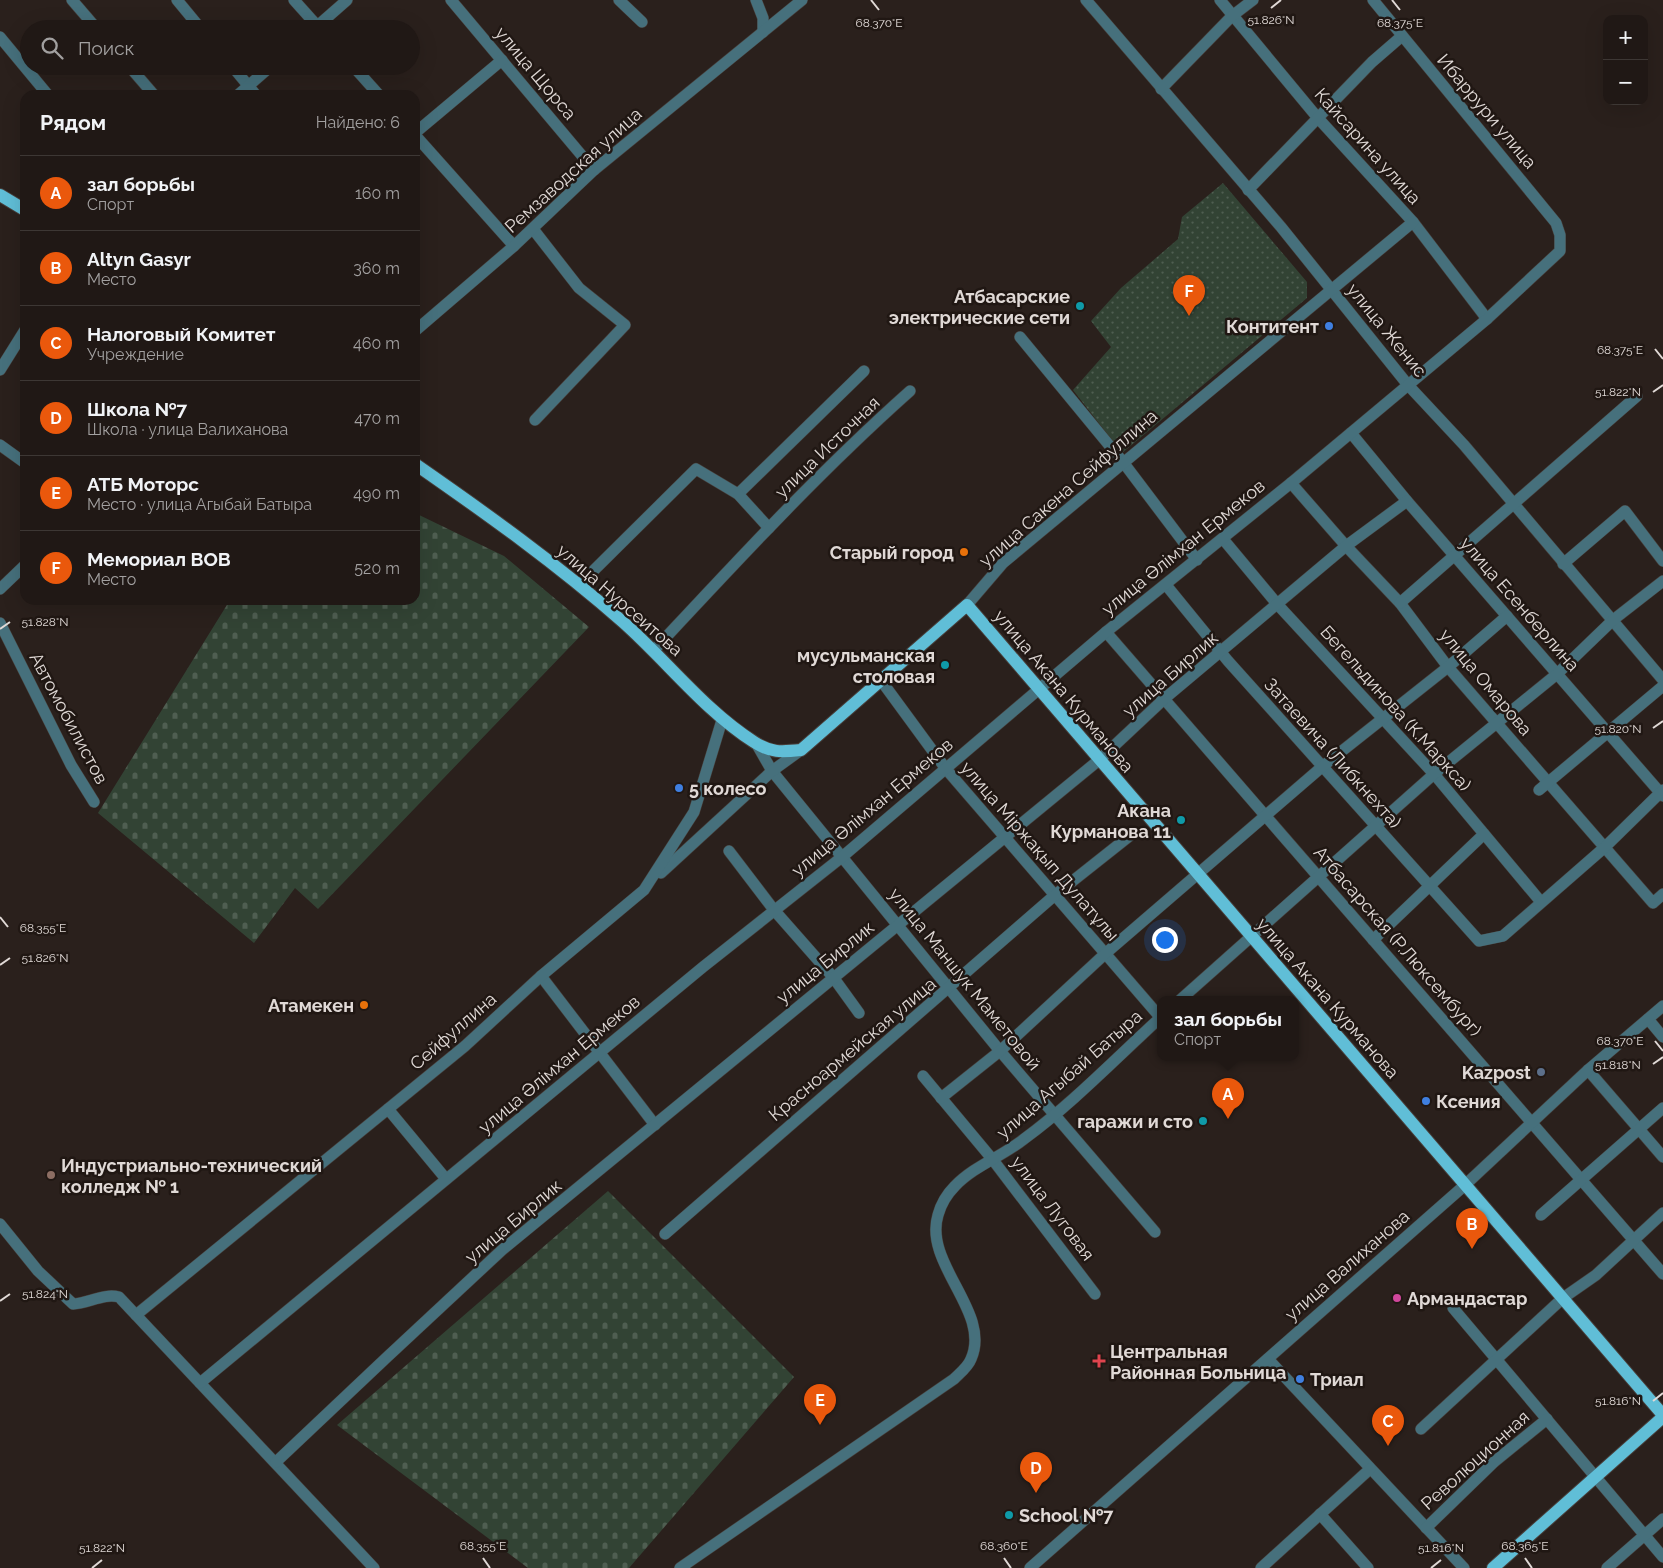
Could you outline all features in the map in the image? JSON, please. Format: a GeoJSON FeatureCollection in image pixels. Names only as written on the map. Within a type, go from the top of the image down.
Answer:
{"type":"FeatureCollection","features":[{"type":"Feature","properties":{"kind":"main road"},"geometry":{"type":"LineString","coordinates":[[0,195],[20,207]]}},
{"type":"Feature","properties":{"kind":"main road","name":"улица Нурсеитова"},"geometry":{"type":"LineString","coordinates":[[420,468],[512,532],[580,584],[654,650],[722,720],[756,743],[775,752],[800,750]]}},
{"type":"Feature","properties":{"kind":"main road","name":"улица Сакена Сейфуллина"},"geometry":{"type":"LineString","coordinates":[[800,750],[967,604]]}},
{"type":"Feature","properties":{"kind":"main road","name":"улица Акана Курманова"},"geometry":{"type":"LineString","coordinates":[[967,604],[1663,1416]]}},
{"type":"Feature","properties":{"kind":"main road"},"geometry":{"type":"LineString","coordinates":[[1493,1568],[1663,1416]]}},
{"type":"Feature","properties":{"kind":"street"},"geometry":{"type":"LineString","coordinates":[[72,0],[89,20]]}},
{"type":"Feature","properties":{"kind":"street"},"geometry":{"type":"LineString","coordinates":[[177,0],[194,20]]}},
{"type":"Feature","properties":{"kind":"street"},"geometry":{"type":"LineString","coordinates":[[294,0],[310,20]]}},
{"type":"Feature","properties":{"kind":"street"},"geometry":{"type":"LineString","coordinates":[[326,20],[347,0]]}},
{"type":"Feature","properties":{"kind":"street","name":"улица Щорса"},"geometry":{"type":"LineString","coordinates":[[451,0],[594,170]]}},
{"type":"Feature","properties":{"kind":"street"},"geometry":{"type":"LineString","coordinates":[[619,0],[642,22]]}},
{"type":"Feature","properties":{"kind":"street"},"geometry":{"type":"LineString","coordinates":[[756,0],[763,18],[764,32]]}},
{"type":"Feature","properties":{"kind":"street","name":"Ремзаводская улица"},"geometry":{"type":"LineString","coordinates":[[420,327],[533,229],[594,170],[802,0]]}},
{"type":"Feature","properties":{"kind":"street","name":"улица Женис"},"geometry":{"type":"LineString","coordinates":[[1086,0],[1331,288],[1408,385],[1464,445],[1663,680]]}},
{"type":"Feature","properties":{"kind":"street","name":"Кайсарина улица"},"geometry":{"type":"LineString","coordinates":[[1220,0],[1318,117],[1413,222],[1487,319]]}},
{"type":"Feature","properties":{"kind":"street"},"geometry":{"type":"LineString","coordinates":[[1161,89],[1232,16],[1253,0]]}},
{"type":"Feature","properties":{"kind":"street","name":"Ибаррури улица"},"geometry":{"type":"LineString","coordinates":[[1373,0],[1556,223],[1560,235],[1560,251]]}},
{"type":"Feature","properties":{"kind":"street"},"geometry":{"type":"LineString","coordinates":[[1248,190],[1372,62],[1402,36]]}},
{"type":"Feature","properties":{"kind":"street"},"geometry":{"type":"LineString","coordinates":[[0,37],[20,61]]}},
{"type":"Feature","properties":{"kind":"street"},"geometry":{"type":"LineString","coordinates":[[420,130],[502,60]]}},
{"type":"Feature","properties":{"kind":"street"},"geometry":{"type":"LineString","coordinates":[[31,75],[44,90]]}},
{"type":"Feature","properties":{"kind":"street"},"geometry":{"type":"LineString","coordinates":[[137,75],[150,90]]}},
{"type":"Feature","properties":{"kind":"street"},"geometry":{"type":"LineString","coordinates":[[240,75],[252,90]]}},
{"type":"Feature","properties":{"kind":"street"},"geometry":{"type":"LineString","coordinates":[[254,90],[265,75]]}},
{"type":"Feature","properties":{"kind":"street"},"geometry":{"type":"LineString","coordinates":[[361,75],[375,90]]}},
{"type":"Feature","properties":{"kind":"street"},"geometry":{"type":"LineString","coordinates":[[420,140],[514,246]]}},
{"type":"Feature","properties":{"kind":"street","name":"улица Сакена Сейфуллина"},"geometry":{"type":"LineString","coordinates":[[967,604],[1003,563],[1331,288],[1413,222]]}},
{"type":"Feature","properties":{"kind":"street"},"geometry":{"type":"LineString","coordinates":[[533,229],[579,288],[625,325],[534,420]]}},
{"type":"Feature","properties":{"kind":"street","name":"улица Әлімхан Ермеков"},"geometry":{"type":"LineString","coordinates":[[200,1383],[599,1053],[842,856],[1106,632],[1292,483],[1487,319],[1560,251]]}},
{"type":"Feature","properties":{"kind":"street"},"geometry":{"type":"LineString","coordinates":[[1020,337],[1123,462],[1197,560]]}},
{"type":"Feature","properties":{"kind":"street"},"geometry":{"type":"LineString","coordinates":[[0,370],[20,338]]}},
{"type":"Feature","properties":{"kind":"street","name":"улица Источная"},"geometry":{"type":"LineString","coordinates":[[738,494],[864,371]]}},
{"type":"Feature","properties":{"kind":"street","name":"улица Источная"},"geometry":{"type":"LineString","coordinates":[[654,650],[769,528],[867,429],[910,391]]}},
{"type":"Feature","properties":{"kind":"street"},"geometry":{"type":"LineString","coordinates":[[1400,603],[1637,396]]}},
{"type":"Feature","properties":{"kind":"street","name":"улица Есенберлина"},"geometry":{"type":"LineString","coordinates":[[1351,433],[1407,501],[1606,732],[1662,793]]}},
{"type":"Feature","properties":{"kind":"street"},"geometry":{"type":"LineString","coordinates":[[0,445],[20,459]]}},
{"type":"Feature","properties":{"kind":"street"},"geometry":{"type":"LineString","coordinates":[[580,584],[696,469],[738,494],[769,528]]}},
{"type":"Feature","properties":{"kind":"street","name":"улица Омарова"},"geometry":{"type":"LineString","coordinates":[[1292,483],[1346,546],[1400,603],[1448,667],[1653,903],[1663,894]]}},
{"type":"Feature","properties":{"kind":"street","name":"улица Бирлик"},"geometry":{"type":"LineString","coordinates":[[276,1462],[384,1358],[502,1250],[1099,760],[1164,699],[1346,546],[1407,501]]}},
{"type":"Feature","properties":{"kind":"street"},"geometry":{"type":"LineString","coordinates":[[1563,564],[1625,511],[1663,561]]}},
{"type":"Feature","properties":{"kind":"street","name":"Бегельдинова (К.Маркса)"},"geometry":{"type":"LineString","coordinates":[[1223,539],[1278,604],[1434,774],[1541,902]]}},
{"type":"Feature","properties":{"kind":"street"},"geometry":{"type":"LineString","coordinates":[[0,588],[20,570]]}},
{"type":"Feature","properties":{"kind":"street"},"geometry":{"type":"LineString","coordinates":[[1185,996],[1252,937],[1317,876],[1434,774],[1558,674],[1613,620],[1663,581]]}},
{"type":"Feature","properties":{"kind":"street","name":"Затаевича (Либкнехта)"},"geometry":{"type":"LineString","coordinates":[[1166,585],[1221,653],[1479,941],[1503,936],[1541,902]]}},
{"type":"Feature","properties":{"kind":"street"},"geometry":{"type":"LineString","coordinates":[[941,1098],[1000,1051],[1106,954],[1322,766],[1448,667],[1508,616]]}},
{"type":"Feature","properties":{"kind":"street","name":"Автомобилистов"},"geometry":{"type":"LineString","coordinates":[[0,623],[71,765],[94,802]]}},
{"type":"Feature","properties":{"kind":"street","name":"Атбасарская (Р.Люксембург)"},"geometry":{"type":"LineString","coordinates":[[1106,632],[1663,1274]]}},
{"type":"Feature","properties":{"kind":"street","name":"улица Міржақып Дулатұлы"},"geometry":{"type":"LineString","coordinates":[[880,679],[946,769],[1157,1014]]}},
{"type":"Feature","properties":{"kind":"street"},"geometry":{"type":"LineString","coordinates":[[1539,790],[1663,686]]}},
{"type":"Feature","properties":{"kind":"street","name":"Сейфуллина"},"geometry":{"type":"LineString","coordinates":[[136,1314],[465,1046],[541,976],[644,890],[694,812],[722,720]]}},
{"type":"Feature","properties":{"kind":"street","name":"улица Маншук Маметовой"},"geometry":{"type":"LineString","coordinates":[[756,743],[772,771],[1000,1051],[1155,1232]]}},
{"type":"Feature","properties":{"kind":"street","name":"улица Сакена Сейфуллина"},"geometry":{"type":"LineString","coordinates":[[644,890],[708,828],[772,771],[800,750]]}},
{"type":"Feature","properties":{"kind":"street"},"geometry":{"type":"LineString","coordinates":[[1541,902],[1605,848],[1662,793]]}},
{"type":"Feature","properties":{"kind":"street","name":"Красноармейская улица"},"geometry":{"type":"LineString","coordinates":[[665,1234],[1055,895],[1132,834]]}},
{"type":"Feature","properties":{"kind":"street"},"geometry":{"type":"LineString","coordinates":[[1373,940],[1484,834]]}},
{"type":"Feature","properties":{"kind":"street"},"geometry":{"type":"LineString","coordinates":[[729,852],[774,910],[833,977],[859,1013]]}},
{"type":"Feature","properties":{"kind":"street"},"geometry":{"type":"LineString","coordinates":[[541,976],[655,1125]]}},
{"type":"Feature","properties":{"kind":"street","name":"улица Валиханова"},"geometry":{"type":"LineString","coordinates":[[1030,1568],[1465,1184],[1588,1070],[1663,1006]]}},
{"type":"Feature","properties":{"kind":"street"},"geometry":{"type":"LineString","coordinates":[[1648,1019],[1663,1037]]}},
{"type":"Feature","properties":{"kind":"street","name":"улица Агыбай Батыра"},"geometry":{"type":"LineString","coordinates":[[680,1568],[954,1379],[964,1369],[972,1359],[975,1335],[966,1307],[937,1243],[938,1215],[946,1196],[956,1185],[1024,1140],[1157,1021]]}},
{"type":"Feature","properties":{"kind":"street"},"geometry":{"type":"LineString","coordinates":[[1588,1070],[1663,1157]]}},
{"type":"Feature","properties":{"kind":"street","name":"улица Луговая"},"geometry":{"type":"LineString","coordinates":[[923,1076],[993,1160],[1095,1294]]}},
{"type":"Feature","properties":{"kind":"street"},"geometry":{"type":"LineString","coordinates":[[388,1108],[446,1180]]}},
{"type":"Feature","properties":{"kind":"street"},"geometry":{"type":"LineString","coordinates":[[1541,1215],[1663,1108]]}},
{"type":"Feature","properties":{"kind":"street"},"geometry":{"type":"LineString","coordinates":[[1421,1429],[1563,1298],[1596,1275],[1663,1213]]}},
{"type":"Feature","properties":{"kind":"street"},"geometry":{"type":"LineString","coordinates":[[0,1224],[38,1270],[73,1304],[87,1303],[110,1294],[119,1297],[374,1568]]}},
{"type":"Feature","properties":{"kind":"street"},"geometry":{"type":"LineString","coordinates":[[1453,1308],[1663,1557]]}},
{"type":"Feature","properties":{"kind":"street"},"geometry":{"type":"LineString","coordinates":[[1268,1359],[1464,1568]]}},
{"type":"Feature","properties":{"kind":"street","name":"Революционная"},"geometry":{"type":"LineString","coordinates":[[1426,1528],[1494,1462],[1547,1418]]}},
{"type":"Feature","properties":{"kind":"street"},"geometry":{"type":"LineString","coordinates":[[1261,1568],[1370,1469]]}},
{"type":"Feature","properties":{"kind":"street"},"geometry":{"type":"LineString","coordinates":[[1320,1514],[1368,1568]]}},
{"type":"Feature","properties":{"kind":"street"},"geometry":{"type":"LineString","coordinates":[[1607,1568],[1663,1519]]}},
{"type":"Feature","properties":{"kind":"green space"},"geometry":{"type":"Polygon","coordinates":[[[1223,183],[1307,282],[1307,298],[1122,453],[1073,390],[1111,347],[1091,321],[1121,288],[1178,239],[1182,217],[1223,183]]]}},
{"type":"Feature","properties":{"kind":"green space"},"geometry":{"type":"Polygon","coordinates":[[[420,515],[504,556],[589,627],[318,909],[295,888],[254,943],[98,813],[227,605],[420,605],[420,515]]]}},
{"type":"Feature","properties":{"kind":"green space"},"geometry":{"type":"Polygon","coordinates":[[[608,1191],[794,1377],[629,1568],[528,1568],[337,1425],[608,1191]]]}},
{"type":"Feature","properties":{"kind":"place","name":"Атбасарские электрические сети"},"geometry":{"type":"Point","coordinates":[1080,306]}},
{"type":"Feature","properties":{"kind":"place","name":"Мемориал ВОВ"},"geometry":{"type":"Point","coordinates":[1189,316]}},
{"type":"Feature","properties":{"kind":"place","name":"Контитент"},"geometry":{"type":"Point","coordinates":[1329,326]}},
{"type":"Feature","properties":{"kind":"place","name":"Старый город"},"geometry":{"type":"Point","coordinates":[964,552]}},
{"type":"Feature","properties":{"kind":"place","name":"мусульманская столовая"},"geometry":{"type":"Point","coordinates":[945,665]}},
{"type":"Feature","properties":{"kind":"place","name":"5 колесо"},"geometry":{"type":"Point","coordinates":[679,788]}},
{"type":"Feature","properties":{"kind":"place","name":"Акана Курманова 11"},"geometry":{"type":"Point","coordinates":[1181,820]}},
{"type":"Feature","properties":{"kind":"place","name":"Атамекен"},"geometry":{"type":"Point","coordinates":[364,1005]}},
{"type":"Feature","properties":{"kind":"place","name":"Kazpost"},"geometry":{"type":"Point","coordinates":[1541,1072]}},
{"type":"Feature","properties":{"kind":"place","name":"Ксения"},"geometry":{"type":"Point","coordinates":[1426,1101]}},
{"type":"Feature","properties":{"kind":"place","name":"зал борьбы"},"geometry":{"type":"Point","coordinates":[1228,1119]}},
{"type":"Feature","properties":{"kind":"place","name":"гаражи и сто"},"geometry":{"type":"Point","coordinates":[1203,1121]}},
{"type":"Feature","properties":{"kind":"place","name":"Индустриально-технический колледж № 1"},"geometry":{"type":"Point","coordinates":[51,1175]}},
{"type":"Feature","properties":{"kind":"place","name":"Altyn Gasyr"},"geometry":{"type":"Point","coordinates":[1472,1249]}},
{"type":"Feature","properties":{"kind":"place","name":"Армандастар"},"geometry":{"type":"Point","coordinates":[1397,1298]}},
{"type":"Feature","properties":{"kind":"place","name":"Центральная Районная Больница"},"geometry":{"type":"Point","coordinates":[1099,1361]}},
{"type":"Feature","properties":{"kind":"place","name":"Триал"},"geometry":{"type":"Point","coordinates":[1300,1379]}},
{"type":"Feature","properties":{"kind":"place","name":"АТБ Моторс"},"geometry":{"type":"Point","coordinates":[820,1425]}},
{"type":"Feature","properties":{"kind":"place","name":"Налоговый Комитет"},"geometry":{"type":"Point","coordinates":[1388,1446]}},
{"type":"Feature","properties":{"kind":"place","name":"Школа №7"},"geometry":{"type":"Point","coordinates":[1036,1493]}},
{"type":"Feature","properties":{"kind":"place","name":"School №7"},"geometry":{"type":"Point","coordinates":[1009,1515]}}]}
